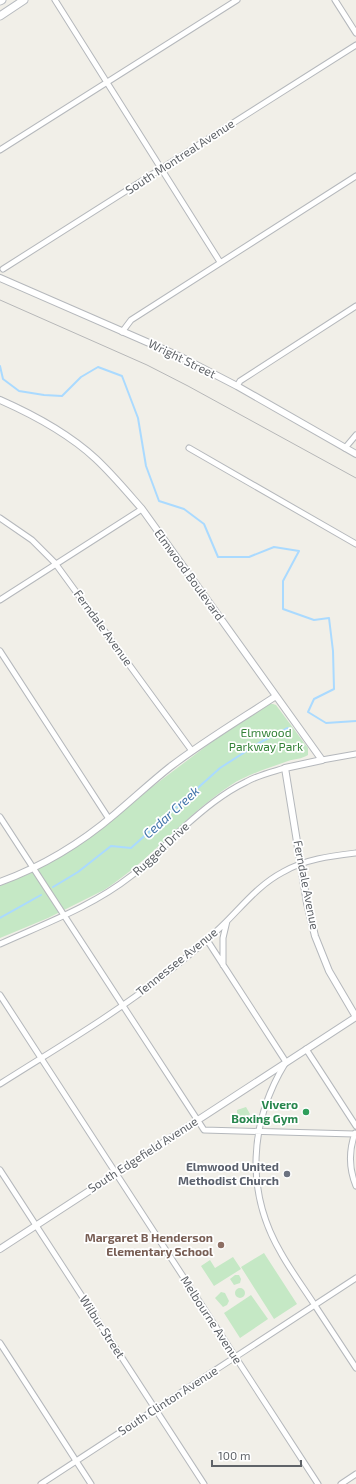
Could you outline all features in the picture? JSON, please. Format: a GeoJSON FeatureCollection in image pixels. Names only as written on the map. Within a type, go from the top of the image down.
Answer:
{"type":"FeatureCollection","features":[{"type":"Feature","properties":{"kind":"main road"},"geometry":{"type":"LineString","coordinates":[[0,16],[24,0]]}},
{"type":"Feature","properties":{"kind":"street"},"geometry":{"type":"LineString","coordinates":[[55,0],[220,262]]}},
{"type":"Feature","properties":{"kind":"street"},"geometry":{"type":"LineString","coordinates":[[0,150],[237,0]]}},
{"type":"Feature","properties":{"kind":"street"},"geometry":{"type":"LineString","coordinates":[[335,0],[356,33]]}},
{"type":"Feature","properties":{"kind":"street","name":"South Montreal Avenue"},"geometry":{"type":"LineString","coordinates":[[3,270],[356,45]]}},
{"type":"Feature","properties":{"kind":"street"},"geometry":{"type":"LineString","coordinates":[[122,332],[131,320],[356,176]]}},
{"type":"Feature","properties":{"kind":"street","name":"Wright Street"},"geometry":{"type":"LineString","coordinates":[[0,278],[156,346],[237,386],[356,454]]}},
{"type":"Feature","properties":{"kind":"street"},"geometry":{"type":"LineString","coordinates":[[237,386],[240,381],[356,306]]}},
{"type":"Feature","properties":{"kind":"street","name":"Elmwood Boulevard"},"geometry":{"type":"LineString","coordinates":[[0,400],[41,420],[78,444],[96,459],[142,509],[322,760]]}},
{"type":"Feature","properties":{"kind":"street"},"geometry":{"type":"LineString","coordinates":[[346,448],[356,435]]}},
{"type":"Feature","properties":{"kind":"street"},"geometry":{"type":"LineString","coordinates":[[189,448],[356,544]]}},
{"type":"Feature","properties":{"kind":"street"},"geometry":{"type":"LineString","coordinates":[[0,600],[142,509]]}},
{"type":"Feature","properties":{"kind":"street","name":"Ferndale Avenue"},"geometry":{"type":"LineString","coordinates":[[0,518],[32,540],[56,563],[192,752]]}},
{"type":"Feature","properties":{"kind":"street"},"geometry":{"type":"LineString","coordinates":[[0,651],[109,819]]}},
{"type":"Feature","properties":{"kind":"street"},"geometry":{"type":"LineString","coordinates":[[0,882],[33,868],[73,845],[109,819],[149,784],[192,752],[276,696]]}},
{"type":"Feature","properties":{"kind":"street"},"geometry":{"type":"LineString","coordinates":[[322,760],[356,754]]}},
{"type":"Feature","properties":{"kind":"street","name":"Rugged Drive"},"geometry":{"type":"LineString","coordinates":[[0,944],[96,899],[131,876],[185,826],[227,793],[251,779],[286,768],[322,760]]}},
{"type":"Feature","properties":{"kind":"street","name":"Ferndale Avenue"},"geometry":{"type":"LineString","coordinates":[[286,768],[307,903],[320,949],[329,971],[356,1017]]}},
{"type":"Feature","properties":{"kind":"street"},"geometry":{"type":"LineString","coordinates":[[0,817],[204,1130],[354,1134]]}},
{"type":"Feature","properties":{"kind":"street","name":"Tennessee Avenue"},"geometry":{"type":"LineString","coordinates":[[0,1084],[123,1006],[207,940],[249,897],[282,872],[318,858],[356,853]]}},
{"type":"Feature","properties":{"kind":"street"},"geometry":{"type":"LineString","coordinates":[[223,966],[222,944],[227,920]]}},
{"type":"Feature","properties":{"kind":"street"},"geometry":{"type":"LineString","coordinates":[[207,940],[286,1062]]}},
{"type":"Feature","properties":{"kind":"street","name":"Melbourne Avenue"},"geometry":{"type":"LineString","coordinates":[[0,995],[318,1484]]}},
{"type":"Feature","properties":{"kind":"street","name":"South Edgefield Avenue"},"geometry":{"type":"LineString","coordinates":[[0,1249],[356,1017]]}},
{"type":"Feature","properties":{"kind":"street"},"geometry":{"type":"LineString","coordinates":[[306,1049],[356,1127],[350,1151],[353,1180],[356,1186]]}},
{"type":"Feature","properties":{"kind":"street","name":"South Edgefield Avenue"},"geometry":{"type":"LineString","coordinates":[[286,1062],[273,1086],[258,1131],[255,1163],[257,1186],[262,1210],[280,1253],[356,1368]]}},
{"type":"Feature","properties":{"kind":"street","name":"Wilbur Street"},"geometry":{"type":"LineString","coordinates":[[0,1170],[204,1484]]}},
{"type":"Feature","properties":{"kind":"street","name":"South Clinton Avenue"},"geometry":{"type":"LineString","coordinates":[[41,1484],[356,1278]]}},
{"type":"Feature","properties":{"kind":"street"},"geometry":{"type":"LineString","coordinates":[[0,1343],[91,1484]]}},
{"type":"Feature","properties":{"kind":"street"},"geometry":{"type":"LineString","coordinates":[[341,1484],[356,1474]]}},
{"type":"Feature","properties":{"kind":"green space","name":"Elmwood Parkway Park"},"geometry":{"type":"Polygon","coordinates":[[[270,704],[276,705],[308,748],[308,755],[251,774],[231,785],[198,810],[137,865],[104,890],[48,918],[0,938],[0,886],[31,873],[98,832],[152,787],[213,741],[270,704]]]}},
{"type":"Feature","properties":{"kind":"green space"},"geometry":{"type":"Polygon","coordinates":[[[246,1107],[250,1114],[246,1121],[237,1119],[237,1110],[246,1107]]]}},
{"type":"Feature","properties":{"kind":"green space"},"geometry":{"type":"Polygon","coordinates":[[[264,1253],[297,1304],[274,1319],[241,1267],[264,1253]]]}},
{"type":"Feature","properties":{"kind":"green space"},"geometry":{"type":"Polygon","coordinates":[[[233,1257],[241,1269],[214,1286],[201,1266],[210,1260],[215,1268],[233,1257]]]}},
{"type":"Feature","properties":{"kind":"green space"},"geometry":{"type":"Polygon","coordinates":[[[235,1275],[239,1275],[241,1279],[240,1283],[234,1285],[230,1279],[235,1275]]]}},
{"type":"Feature","properties":{"kind":"green space"},"geometry":{"type":"Polygon","coordinates":[[[240,1288],[245,1293],[240,1298],[235,1293],[240,1288]]]}},
{"type":"Feature","properties":{"kind":"green space"},"geometry":{"type":"Polygon","coordinates":[[[221,1292],[225,1293],[229,1301],[227,1305],[223,1307],[215,1298],[221,1292]]]}},
{"type":"Feature","properties":{"kind":"green space"},"geometry":{"type":"Polygon","coordinates":[[[251,1295],[268,1319],[240,1338],[224,1313],[251,1295]]]}},
{"type":"Feature","properties":{"kind":"waterway"},"geometry":{"type":"LineString","coordinates":[[0,366],[3,379],[19,391],[44,395],[62,396],[81,377],[98,367],[122,376],[138,418],[146,466],[159,501],[184,509],[204,524],[218,557],[249,557],[274,547],[299,551],[283,581],[283,609],[314,620],[329,618],[333,651],[334,689],[314,699],[308,712],[326,723],[356,721]]}},
{"type":"Feature","properties":{"kind":"waterway","name":"Cedar Creek"},"geometry":{"type":"LineString","coordinates":[[53,887],[78,872],[111,846],[131,848],[220,768],[259,743],[288,728]]}},
{"type":"Feature","properties":{"kind":"waterway","name":"Cedar Creek"},"geometry":{"type":"LineString","coordinates":[[0,918],[41,895]]}},
{"type":"Feature","properties":{"kind":"tram line"},"geometry":{"type":"LineString","coordinates":[[0,300],[147,365],[356,478]]}},
{"type":"Feature","properties":{"kind":"place","name":"Vivero Boxing Gym"},"geometry":{"type":"Point","coordinates":[306,1112]}},
{"type":"Feature","properties":{"kind":"place","name":"Elmwood United Methodist Church"},"geometry":{"type":"Point","coordinates":[287,1174]}},
{"type":"Feature","properties":{"kind":"place","name":"Margaret B Henderson Elementary School"},"geometry":{"type":"Point","coordinates":[221,1245]}}]}
